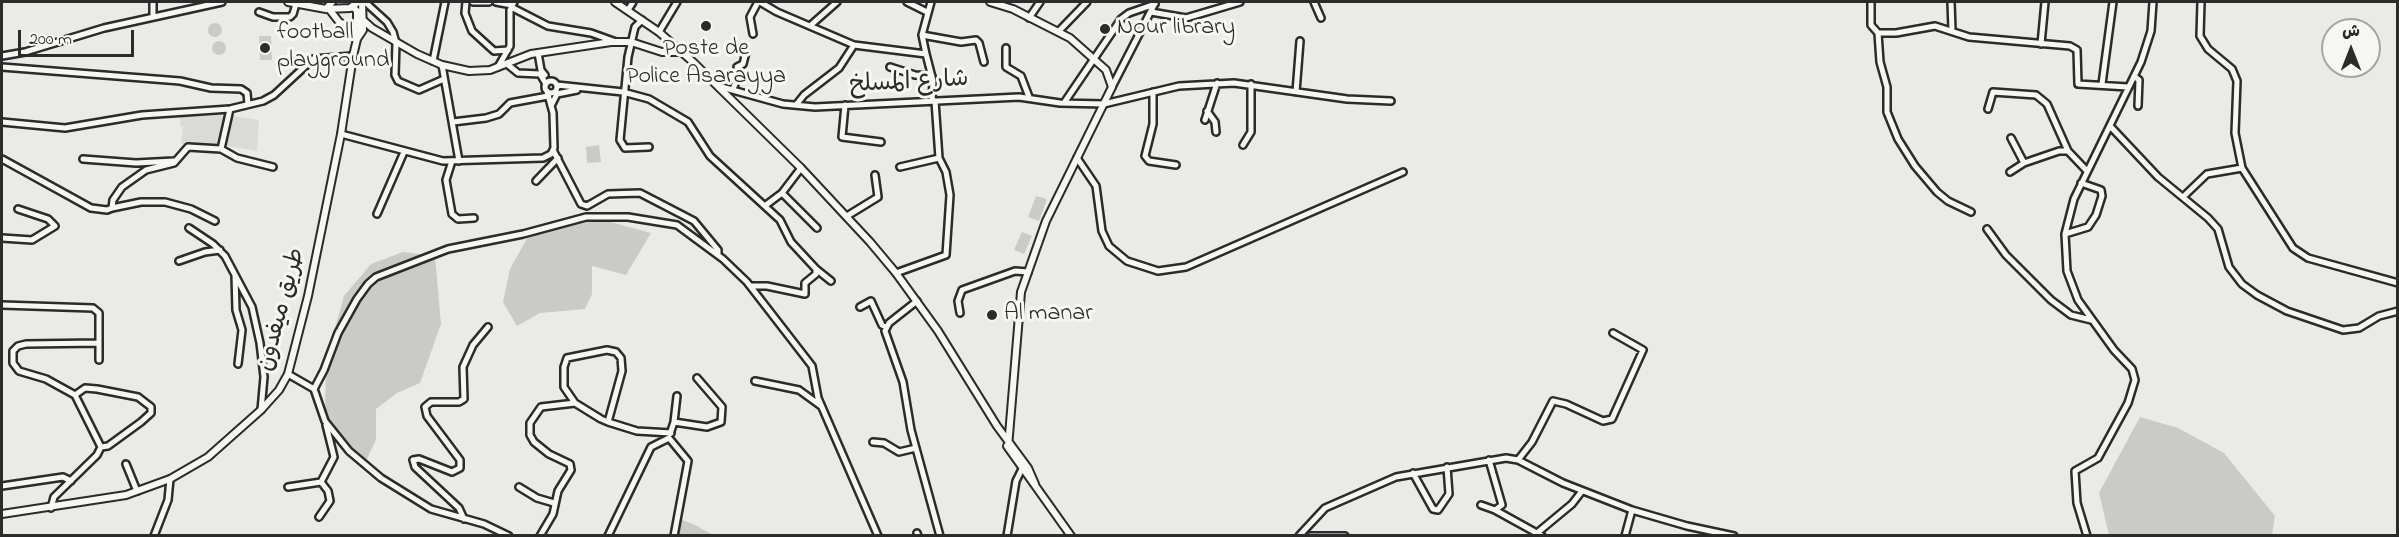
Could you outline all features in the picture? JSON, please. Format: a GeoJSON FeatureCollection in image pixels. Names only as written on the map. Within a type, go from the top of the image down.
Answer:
{"type":"FeatureCollection","features":[{"type":"Feature","properties":{"kind":"main road"},"geometry":{"type":"LineString","coordinates":[[288,2],[327,9],[339,9],[359,3]]}},
{"type":"Feature","properties":{"kind":"main road"},"geometry":{"type":"LineString","coordinates":[[327,9],[333,2],[339,9]]}},
{"type":"Feature","properties":{"kind":"main road"},"geometry":{"type":"LineString","coordinates":[[615,2],[658,32],[718,86],[847,216],[896,273],[917,301],[1071,536]]}},
{"type":"Feature","properties":{"kind":"main road"},"geometry":{"type":"LineString","coordinates":[[990,2],[1059,31],[1094,57],[1106,70],[1112,87],[1046,221],[1028,272],[1018,315],[1010,446]]}},
{"type":"Feature","properties":{"kind":"main road"},"geometry":{"type":"LineString","coordinates":[[359,3],[357,11],[359,37],[378,31]]}},
{"type":"Feature","properties":{"kind":"main road","name":"طريق ميفدون"},"geometry":{"type":"LineString","coordinates":[[2,514],[51,508],[137,491],[170,479],[208,457],[261,410],[279,390],[288,374],[308,296],[341,134],[353,56],[359,37],[362,18],[359,3]]}},
{"type":"Feature","properties":{"kind":"main road"},"geometry":{"type":"LineString","coordinates":[[327,9],[339,23],[357,27]]}},
{"type":"Feature","properties":{"kind":"main road"},"geometry":{"type":"LineString","coordinates":[[362,18],[396,43],[433,61],[442,65],[480,71],[538,53],[616,42],[631,42],[662,52],[682,52]]}},
{"type":"Feature","properties":{"kind":"street"},"geometry":{"type":"LineString","coordinates":[[153,2],[153,17]]}},
{"type":"Feature","properties":{"kind":"street"},"geometry":{"type":"LineString","coordinates":[[2,56],[104,28],[222,2]]}},
{"type":"Feature","properties":{"kind":"street"},"geometry":{"type":"LineString","coordinates":[[433,61],[445,2]]}},
{"type":"Feature","properties":{"kind":"street"},"geometry":{"type":"LineString","coordinates":[[466,2],[465,13],[471,31],[494,51],[508,50]]}},
{"type":"Feature","properties":{"kind":"street"},"geometry":{"type":"LineString","coordinates":[[474,2],[489,2]]}},
{"type":"Feature","properties":{"kind":"street"},"geometry":{"type":"LineString","coordinates":[[496,2],[512,5],[548,26],[591,33],[616,42]]}},
{"type":"Feature","properties":{"kind":"street"},"geometry":{"type":"LineString","coordinates":[[628,10],[633,2]]}},
{"type":"Feature","properties":{"kind":"street"},"geometry":{"type":"LineString","coordinates":[[658,32],[677,2]]}},
{"type":"Feature","properties":{"kind":"street"},"geometry":{"type":"LineString","coordinates":[[753,34],[750,17],[759,2],[854,45],[926,54]]}},
{"type":"Feature","properties":{"kind":"street"},"geometry":{"type":"LineString","coordinates":[[811,25],[833,2]]}},
{"type":"Feature","properties":{"kind":"street"},"geometry":{"type":"LineString","coordinates":[[907,2],[927,12]]}},
{"type":"Feature","properties":{"kind":"street"},"geometry":{"type":"LineString","coordinates":[[896,273],[946,255],[951,195],[946,172],[939,158],[932,76],[922,35],[931,2]]}},
{"type":"Feature","properties":{"kind":"street"},"geometry":{"type":"LineString","coordinates":[[1029,18],[1040,2]]}},
{"type":"Feature","properties":{"kind":"street"},"geometry":{"type":"LineString","coordinates":[[1059,31],[1087,2]]}},
{"type":"Feature","properties":{"kind":"street"},"geometry":{"type":"LineString","coordinates":[[1112,87],[1155,2]]}},
{"type":"Feature","properties":{"kind":"street"},"geometry":{"type":"LineString","coordinates":[[1064,103],[1121,19],[1155,2]]}},
{"type":"Feature","properties":{"kind":"street"},"geometry":{"type":"LineString","coordinates":[[1151,12],[1186,18],[1240,2]]}},
{"type":"Feature","properties":{"kind":"street"},"geometry":{"type":"LineString","coordinates":[[1314,2],[1321,18]]}},
{"type":"Feature","properties":{"kind":"street"},"geometry":{"type":"LineString","coordinates":[[1871,2],[1871,25],[1878,33],[1880,62],[1887,87],[1887,112],[1898,139],[1915,166],[1937,192],[1948,201],[1971,212]]}},
{"type":"Feature","properties":{"kind":"street"},"geometry":{"type":"LineString","coordinates":[[1951,2],[1952,30]]}},
{"type":"Feature","properties":{"kind":"street"},"geometry":{"type":"LineString","coordinates":[[2041,44],[2045,2]]}},
{"type":"Feature","properties":{"kind":"street"},"geometry":{"type":"LineString","coordinates":[[2102,84],[2113,2]]}},
{"type":"Feature","properties":{"kind":"street"},"geometry":{"type":"LineString","coordinates":[[2087,536],[2077,503],[2075,471],[2098,458],[2128,403],[2135,380],[2132,369],[2091,320],[2078,300],[2067,272],[2065,234],[2074,199],[2081,183],[2141,62],[2151,31],[2153,2]]}},
{"type":"Feature","properties":{"kind":"street"},"geometry":{"type":"LineString","coordinates":[[2201,2],[2200,36],[2208,49],[2232,69],[2237,81],[2235,133],[2242,168],[2293,248],[2308,258],[2397,283]]}},
{"type":"Feature","properties":{"kind":"street"},"geometry":{"type":"LineString","coordinates":[[359,3],[387,22],[396,43],[395,75],[398,81],[419,90],[444,79]]}},
{"type":"Feature","properties":{"kind":"street"},"geometry":{"type":"LineString","coordinates":[[259,12],[290,17],[296,4]]}},
{"type":"Feature","properties":{"kind":"street"},"geometry":{"type":"LineString","coordinates":[[498,67],[512,38],[512,5]]}},
{"type":"Feature","properties":{"kind":"street"},"geometry":{"type":"LineString","coordinates":[[642,20],[635,27],[631,42],[623,92],[621,144],[627,149],[649,147]]}},
{"type":"Feature","properties":{"kind":"street"},"geometry":{"type":"LineString","coordinates":[[1878,33],[1896,33],[1935,26],[1969,37],[2074,47],[2078,56],[2078,84],[2128,87]]}},
{"type":"Feature","properties":{"kind":"street"},"geometry":{"type":"LineString","coordinates":[[922,35],[961,42],[976,40],[984,62]]}},
{"type":"Feature","properties":{"kind":"street"},"geometry":{"type":"LineString","coordinates":[[1296,92],[1300,41]]}},
{"type":"Feature","properties":{"kind":"street"},"geometry":{"type":"LineString","coordinates":[[796,105],[804,95],[839,68],[854,45]]}},
{"type":"Feature","properties":{"kind":"street"},"geometry":{"type":"LineString","coordinates":[[1006,48],[1006,67],[1021,76],[1029,97]]}},
{"type":"Feature","properties":{"kind":"street"},"geometry":{"type":"LineString","coordinates":[[733,90],[738,77],[737,67],[743,64],[746,52]]}},
{"type":"Feature","properties":{"kind":"street"},"geometry":{"type":"LineString","coordinates":[[18,53],[18,69]]}},
{"type":"Feature","properties":{"kind":"street"},"geometry":{"type":"LineString","coordinates":[[538,53],[551,106],[553,150],[581,204],[587,206],[608,194],[640,193],[694,221],[718,250],[718,254]]}},
{"type":"Feature","properties":{"kind":"street"},"geometry":{"type":"LineString","coordinates":[[2,122],[65,128],[152,114],[230,109],[262,101],[274,95],[313,59],[353,56]]}},
{"type":"Feature","properties":{"kind":"street"},"geometry":{"type":"LineString","coordinates":[[507,64],[518,73],[540,74],[556,90]]}},
{"type":"Feature","properties":{"kind":"street"},"geometry":{"type":"LineString","coordinates":[[442,65],[459,161]]}},
{"type":"Feature","properties":{"kind":"street"},"geometry":{"type":"LineString","coordinates":[[2,67],[188,82],[211,88],[241,88],[247,93],[248,104]]}},
{"type":"Feature","properties":{"kind":"street"},"geometry":{"type":"LineString","coordinates":[[890,67],[915,75],[932,76]]}},
{"type":"Feature","properties":{"kind":"street"},"geometry":{"type":"LineString","coordinates":[[2134,76],[2139,80],[2138,106]]}},
{"type":"Feature","properties":{"kind":"street"},"geometry":{"type":"LineString","coordinates":[[1205,120],[1217,83]]}},
{"type":"Feature","properties":{"kind":"street","name":"شارع المسلخ"},"geometry":{"type":"LineString","coordinates":[[718,86],[783,104],[796,105],[1029,97],[1064,103],[1104,104],[1179,86],[1217,83],[1251,84],[1347,99],[1391,101]]}},
{"type":"Feature","properties":{"kind":"street"},"geometry":{"type":"LineString","coordinates":[[1243,145],[1251,132],[1251,84]]}},
{"type":"Feature","properties":{"kind":"street"},"geometry":{"type":"LineString","coordinates":[[453,122],[486,118],[498,114],[510,103],[556,90],[586,88],[623,92],[649,99],[688,122],[714,160],[759,202],[766,205],[780,220],[783,230],[795,247],[831,281]]}},
{"type":"Feature","properties":{"kind":"street"},"geometry":{"type":"LineString","coordinates":[[551,106],[556,90]]}},
{"type":"Feature","properties":{"kind":"street"},"geometry":{"type":"LineString","coordinates":[[1153,92],[1153,124],[1145,156],[1149,161],[1176,165]]}},
{"type":"Feature","properties":{"kind":"street"},"geometry":{"type":"LineString","coordinates":[[1988,109],[1993,92],[2036,95],[2047,104],[2068,151],[2087,171]]}},
{"type":"Feature","properties":{"kind":"street"},"geometry":{"type":"LineString","coordinates":[[846,105],[842,137],[881,142]]}},
{"type":"Feature","properties":{"kind":"street"},"geometry":{"type":"LineString","coordinates":[[221,149],[230,109]]}},
{"type":"Feature","properties":{"kind":"street"},"geometry":{"type":"LineString","coordinates":[[1208,111],[1215,122],[1216,132]]}},
{"type":"Feature","properties":{"kind":"street"},"geometry":{"type":"LineString","coordinates":[[2110,126],[2158,177],[2183,196],[2218,229],[2229,267],[2242,284],[2287,311],[2343,330],[2359,328],[2379,316],[2397,311]]}},
{"type":"Feature","properties":{"kind":"street"},"geometry":{"type":"LineString","coordinates":[[341,134],[404,152],[452,161],[482,158],[539,158],[550,155],[553,150]]}},
{"type":"Feature","properties":{"kind":"street"},"geometry":{"type":"LineString","coordinates":[[2011,138],[2024,163]]}},
{"type":"Feature","properties":{"kind":"street"},"geometry":{"type":"LineString","coordinates":[[112,208],[116,194],[139,174],[177,161],[188,147],[221,149],[237,158],[273,167]]}},
{"type":"Feature","properties":{"kind":"street"},"geometry":{"type":"LineString","coordinates":[[2010,172],[2024,163],[2059,151],[2068,151]]}},
{"type":"Feature","properties":{"kind":"street"},"geometry":{"type":"LineString","coordinates":[[377,214],[404,152]]}},
{"type":"Feature","properties":{"kind":"street"},"geometry":{"type":"LineString","coordinates":[[536,182],[558,158]]}},
{"type":"Feature","properties":{"kind":"street"},"geometry":{"type":"LineString","coordinates":[[900,167],[939,158]]}},
{"type":"Feature","properties":{"kind":"street"},"geometry":{"type":"LineString","coordinates":[[1077,158],[1096,186],[1102,231],[1109,246],[1127,261],[1158,271],[1186,267],[1403,172]]}},
{"type":"Feature","properties":{"kind":"street"},"geometry":{"type":"LineString","coordinates":[[2,159],[91,208],[103,211],[141,202],[165,202],[191,209],[215,221]]}},
{"type":"Feature","properties":{"kind":"street"},"geometry":{"type":"LineString","coordinates":[[83,159],[136,163],[177,161]]}},
{"type":"Feature","properties":{"kind":"street"},"geometry":{"type":"LineString","coordinates":[[452,161],[446,180],[452,214],[456,218],[474,218]]}},
{"type":"Feature","properties":{"kind":"street"},"geometry":{"type":"LineString","coordinates":[[766,205],[782,193],[801,168]]}},
{"type":"Feature","properties":{"kind":"street"},"geometry":{"type":"LineString","coordinates":[[2183,196],[2207,174],[2242,168]]}},
{"type":"Feature","properties":{"kind":"street"},"geometry":{"type":"LineString","coordinates":[[847,216],[876,201],[878,193],[875,175]]}},
{"type":"Feature","properties":{"kind":"street"},"geometry":{"type":"LineString","coordinates":[[2065,234],[2088,227],[2096,215],[2102,196],[2101,190],[2081,183]]}},
{"type":"Feature","properties":{"kind":"street"},"geometry":{"type":"LineString","coordinates":[[782,193],[817,228]]}},
{"type":"Feature","properties":{"kind":"street"},"geometry":{"type":"LineString","coordinates":[[2,238],[18,241],[32,240],[55,226],[48,219],[18,209]]}},
{"type":"Feature","properties":{"kind":"street"},"geometry":{"type":"LineString","coordinates":[[314,389],[338,333],[368,284],[376,277],[442,251],[524,234],[586,217],[607,216],[677,225],[718,254],[751,286],[812,366],[822,407],[878,536]]}},
{"type":"Feature","properties":{"kind":"street"},"geometry":{"type":"LineString","coordinates":[[189,228],[220,250],[236,273],[252,308],[260,343],[264,385],[261,410]]}},
{"type":"Feature","properties":{"kind":"street"},"geometry":{"type":"LineString","coordinates":[[1987,229],[2006,255],[2051,300],[2071,315],[2091,320]]}},
{"type":"Feature","properties":{"kind":"street"},"geometry":{"type":"LineString","coordinates":[[179,261],[204,252],[220,250]]}},
{"type":"Feature","properties":{"kind":"street"},"geometry":{"type":"LineString","coordinates":[[751,286],[767,286],[805,294],[805,283],[816,274],[816,269]]}},
{"type":"Feature","properties":{"kind":"street"},"geometry":{"type":"LineString","coordinates":[[960,313],[958,301],[962,290],[1015,271],[1028,272]]}},
{"type":"Feature","properties":{"kind":"street"},"geometry":{"type":"LineString","coordinates":[[236,273],[236,310],[242,330],[238,364]]}},
{"type":"Feature","properties":{"kind":"street"},"geometry":{"type":"LineString","coordinates":[[886,327],[917,301]]}},
{"type":"Feature","properties":{"kind":"street"},"geometry":{"type":"LineString","coordinates":[[860,307],[871,302],[882,325],[886,327]]}},
{"type":"Feature","properties":{"kind":"street"},"geometry":{"type":"LineString","coordinates":[[2,305],[93,308],[99,313],[99,360]]}},
{"type":"Feature","properties":{"kind":"street"},"geometry":{"type":"LineString","coordinates":[[464,519],[459,508],[420,471],[413,460],[419,459],[452,472],[460,468],[460,459],[434,426],[424,407],[431,402],[459,402],[464,399],[463,367],[473,345],[488,327]]}},
{"type":"Feature","properties":{"kind":"street"},"geometry":{"type":"LineString","coordinates":[[886,327],[886,336],[903,382],[916,448],[940,536]]}},
{"type":"Feature","properties":{"kind":"street"},"geometry":{"type":"LineString","coordinates":[[1518,460],[1532,442],[1553,401],[1566,404],[1603,422],[1612,419],[1644,350],[1613,333]]}},
{"type":"Feature","properties":{"kind":"street"},"geometry":{"type":"LineString","coordinates":[[99,343],[26,344],[18,346],[13,351],[13,363],[19,371],[46,379],[75,395],[101,447]]}},
{"type":"Feature","properties":{"kind":"street"},"geometry":{"type":"LineString","coordinates":[[608,422],[622,371],[621,358],[616,352],[608,350],[567,357],[564,367],[564,387],[575,403],[608,422],[637,431],[670,436],[688,461],[674,536]]}},
{"type":"Feature","properties":{"kind":"street"},"geometry":{"type":"LineString","coordinates":[[288,374],[314,389],[333,445],[334,457],[321,482]]}},
{"type":"Feature","properties":{"kind":"street"},"geometry":{"type":"LineString","coordinates":[[674,422],[706,427],[721,422],[722,407],[697,378]]}},
{"type":"Feature","properties":{"kind":"street"},"geometry":{"type":"LineString","coordinates":[[754,381],[799,390],[822,407]]}},
{"type":"Feature","properties":{"kind":"street"},"geometry":{"type":"LineString","coordinates":[[75,395],[85,388],[97,388],[138,397],[151,407],[151,413],[141,423],[108,446],[101,447]]}},
{"type":"Feature","properties":{"kind":"street"},"geometry":{"type":"LineString","coordinates":[[608,536],[651,447],[670,436],[677,396]]}},
{"type":"Feature","properties":{"kind":"street"},"geometry":{"type":"LineString","coordinates":[[540,536],[553,514],[554,503],[571,467],[534,442],[530,435],[530,423],[541,407],[575,403]]}},
{"type":"Feature","properties":{"kind":"street"},"geometry":{"type":"LineString","coordinates":[[325,420],[349,451],[381,478],[431,509],[509,536]]}},
{"type":"Feature","properties":{"kind":"street"},"geometry":{"type":"LineString","coordinates":[[873,442],[884,443],[899,453],[916,448]]}},
{"type":"Feature","properties":{"kind":"street"},"geometry":{"type":"LineString","coordinates":[[51,508],[54,497],[97,455],[101,447]]}},
{"type":"Feature","properties":{"kind":"street"},"geometry":{"type":"LineString","coordinates":[[1489,460],[1502,501],[1501,507],[1495,510]]}},
{"type":"Feature","properties":{"kind":"street"},"geometry":{"type":"LineString","coordinates":[[1299,536],[1325,508],[1366,489],[1413,473],[1489,460],[1518,460],[1582,491],[1632,510],[1687,526],[1734,536]]}},
{"type":"Feature","properties":{"kind":"street"},"geometry":{"type":"LineString","coordinates":[[126,464],[137,491]]}},
{"type":"Feature","properties":{"kind":"street"},"geometry":{"type":"LineString","coordinates":[[1008,536],[1012,499],[1023,466]]}},
{"type":"Feature","properties":{"kind":"street"},"geometry":{"type":"LineString","coordinates":[[1413,473],[1436,511],[1441,509],[1449,494],[1447,467]]}},
{"type":"Feature","properties":{"kind":"street"},"geometry":{"type":"LineString","coordinates":[[2,486],[63,477],[70,481]]}},
{"type":"Feature","properties":{"kind":"street"},"geometry":{"type":"LineString","coordinates":[[154,536],[168,500],[170,479]]}},
{"type":"Feature","properties":{"kind":"street"},"geometry":{"type":"LineString","coordinates":[[288,487],[321,482]]}},
{"type":"Feature","properties":{"kind":"street"},"geometry":{"type":"LineString","coordinates":[[319,517],[330,501],[330,494],[321,482]]}},
{"type":"Feature","properties":{"kind":"street"},"geometry":{"type":"LineString","coordinates":[[519,487],[537,498],[554,503]]}},
{"type":"Feature","properties":{"kind":"street"},"geometry":{"type":"LineString","coordinates":[[1481,505],[1540,534],[1572,504],[1582,491]]}},
{"type":"Feature","properties":{"kind":"street"},"geometry":{"type":"LineString","coordinates":[[1625,536],[1632,510]]}},
{"type":"Feature","properties":{"kind":"street"},"geometry":{"type":"LineString","coordinates":[[1310,536],[1345,536]]}},
{"type":"Feature","properties":{"kind":"shaded area"},"geometry":{"type":"Polygon","coordinates":[[[215,23],[220,25],[222,30],[220,35],[215,37],[210,35],[208,30],[210,25],[215,23]]]}},
{"type":"Feature","properties":{"kind":"shaded area","name":"football playground"},"geometry":{"type":"Polygon","coordinates":[[[259,36],[271,36],[272,60],[260,60],[259,36]]]}},
{"type":"Feature","properties":{"kind":"shaded area"},"geometry":{"type":"Polygon","coordinates":[[[219,41],[224,43],[226,48],[224,53],[219,55],[214,53],[212,48],[214,43],[219,41]]]}},
{"type":"Feature","properties":{"kind":"shaded area"},"geometry":{"type":"Polygon","coordinates":[[[228,109],[222,147],[181,144],[183,127],[180,126],[181,112],[228,109]]]}},
{"type":"Feature","properties":{"kind":"shaded area"},"geometry":{"type":"Polygon","coordinates":[[[232,116],[259,120],[257,151],[227,146],[232,116]]]}},
{"type":"Feature","properties":{"kind":"shaded area"},"geometry":{"type":"Polygon","coordinates":[[[599,145],[601,162],[587,163],[586,147],[599,145]]]}},
{"type":"Feature","properties":{"kind":"shaded area"},"geometry":{"type":"Polygon","coordinates":[[[1036,196],[1047,199],[1039,221],[1028,217],[1036,196]]]}},
{"type":"Feature","properties":{"kind":"shaded area"},"geometry":{"type":"Polygon","coordinates":[[[596,218],[651,233],[626,275],[592,266],[592,294],[585,309],[540,313],[517,326],[503,302],[510,269],[529,235],[596,218]]]}},
{"type":"Feature","properties":{"kind":"shaded area"},"geometry":{"type":"Polygon","coordinates":[[[1022,232],[1032,236],[1024,254],[1014,250],[1022,232]]]}},
{"type":"Feature","properties":{"kind":"shaded area"},"geometry":{"type":"Polygon","coordinates":[[[403,252],[435,256],[441,324],[420,383],[397,393],[376,409],[376,439],[364,466],[325,420],[326,360],[344,296],[371,264],[403,252]]]}},
{"type":"Feature","properties":{"kind":"shaded area"},"geometry":{"type":"Polygon","coordinates":[[[2140,417],[2178,428],[2224,453],[2275,516],[2272,535],[2109,535],[2099,493],[2140,417]]]}},
{"type":"Feature","properties":{"kind":"shaded area"},"geometry":{"type":"Polygon","coordinates":[[[680,519],[695,525],[713,535],[677,535],[680,519]]]}},
{"type":"Feature","properties":{"kind":"place","name":"Poste de Police Asarayya"},"geometry":{"type":"Point","coordinates":[706,26]}},
{"type":"Feature","properties":{"kind":"place","name":"Nour library"},"geometry":{"type":"Point","coordinates":[1105,29]}},
{"type":"Feature","properties":{"kind":"place","name":"football playground"},"geometry":{"type":"Point","coordinates":[265,48]}},
{"type":"Feature","properties":{"kind":"place","name":"Al manar"},"geometry":{"type":"Point","coordinates":[992,315]}}]}
